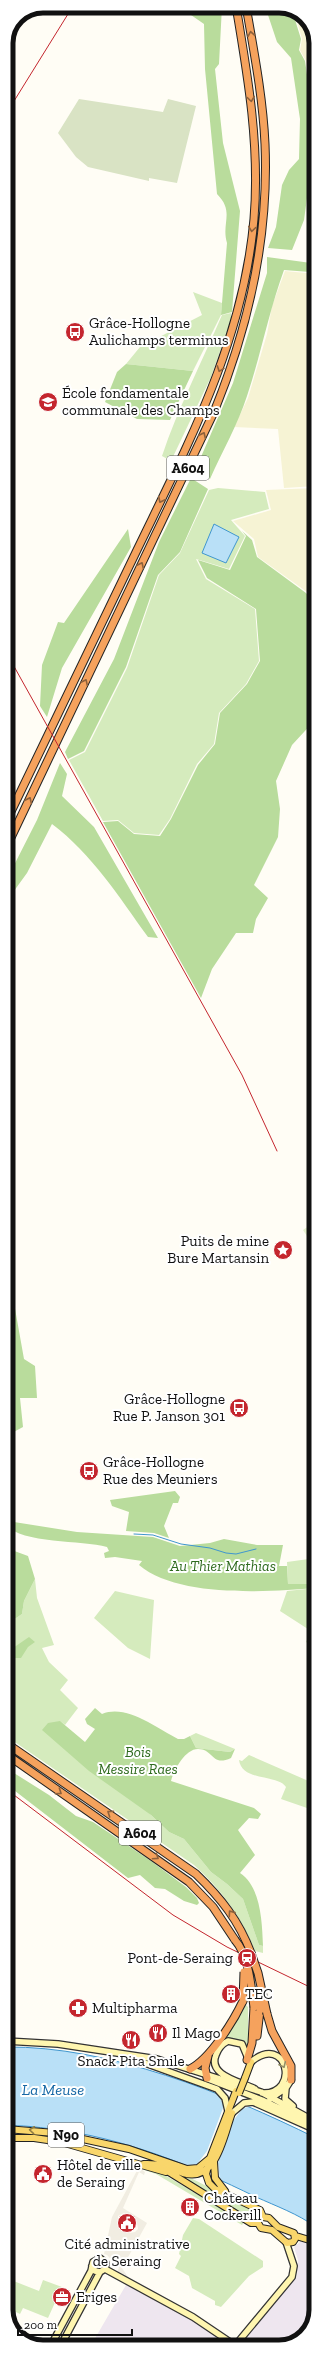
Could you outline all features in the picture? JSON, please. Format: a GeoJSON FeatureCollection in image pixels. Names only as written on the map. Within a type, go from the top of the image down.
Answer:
{"type":"FeatureCollection","features":[{"type":"Feature","properties":{"kind":"highway","name":"A604"},"geometry":{"type":"LineString","coordinates":[[13,807],[205,407],[232,333],[248,259],[256,181],[252,104],[237,13]]}},
{"type":"Feature","properties":{"kind":"highway","name":"A604"},"geometry":{"type":"LineString","coordinates":[[13,833],[214,412],[242,337],[252,298],[259,260],[264,221],[266,182],[262,104],[247,13]]}},
{"type":"Feature","properties":{"kind":"highway","name":"A604"},"geometry":{"type":"LineString","coordinates":[[13,1748],[196,1874],[221,1899],[232,1915],[250,1950],[257,2009],[251,2057]]}},
{"type":"Feature","properties":{"kind":"highway","name":"A604"},"geometry":{"type":"LineString","coordinates":[[13,1759],[171,1868],[189,1882],[213,1906],[239,1945],[246,1965],[257,2009]]}},
{"type":"Feature","properties":{"kind":"highway"},"geometry":{"type":"LineString","coordinates":[[13,1763],[27,1770]]}},
{"type":"Feature","properties":{"kind":"highway"},"geometry":{"type":"LineString","coordinates":[[190,2069],[197,2066],[209,2054],[243,2001],[245,1976],[235,1940]]}},
{"type":"Feature","properties":{"kind":"highway"},"geometry":{"type":"LineString","coordinates":[[250,1950],[258,1973],[272,2031],[291,2066],[291,2080]]}},
{"type":"Feature","properties":{"kind":"highway"},"geometry":{"type":"LineString","coordinates":[[206,2076],[205,2065],[209,2054]]}},
{"type":"Feature","properties":{"kind":"main road"},"geometry":{"type":"LineString","coordinates":[[13,2041],[47,2043],[157,2059],[190,2069],[238,2092],[262,2100],[309,2123]]}},
{"type":"Feature","properties":{"kind":"main road"},"geometry":{"type":"LineString","coordinates":[[106,2052],[162,2064],[261,2092],[271,2092],[279,2087],[284,2081],[286,2070],[283,2061],[274,2054],[251,2057],[239,2042],[231,2041],[225,2043],[215,2058],[216,2068],[221,2074],[261,2092],[309,2118]]}},
{"type":"Feature","properties":{"kind":"main road","name":"A604"},"geometry":{"type":"LineString","coordinates":[[212,2160],[251,2057]]}},
{"type":"Feature","properties":{"kind":"main road"},"geometry":{"type":"LineString","coordinates":[[131,2058],[200,2081],[217,2089],[224,2095],[230,2113],[244,2103],[257,2103],[309,2127]]}},
{"type":"Feature","properties":{"kind":"main road"},"geometry":{"type":"LineString","coordinates":[[262,2100],[272,2098],[286,2088],[291,2080]]}},
{"type":"Feature","properties":{"kind":"main road"},"geometry":{"type":"LineString","coordinates":[[286,2088],[286,2100],[309,2118]]}},
{"type":"Feature","properties":{"kind":"main road","name":"N90"},"geometry":{"type":"LineString","coordinates":[[13,2130],[55,2133],[125,2148],[251,2223],[258,2223]]}},
{"type":"Feature","properties":{"kind":"main road","name":"N90"},"geometry":{"type":"LineString","coordinates":[[13,2138],[34,2138],[61,2142],[166,2172]]}},
{"type":"Feature","properties":{"kind":"main road"},"geometry":{"type":"LineString","coordinates":[[125,2148],[149,2155],[183,2168],[193,2169],[212,2160]]}},
{"type":"Feature","properties":{"kind":"main road"},"geometry":{"type":"LineString","coordinates":[[205,2173],[212,2160]]}},
{"type":"Feature","properties":{"kind":"main road"},"geometry":{"type":"LineString","coordinates":[[212,2160],[215,2178],[228,2194]]}},
{"type":"Feature","properties":{"kind":"main road"},"geometry":{"type":"LineString","coordinates":[[138,2164],[152,2163],[188,2174],[205,2173]]}},
{"type":"Feature","properties":{"kind":"main road"},"geometry":{"type":"LineString","coordinates":[[205,2173],[211,2186],[260,2210],[263,2217],[267,2217],[270,2222],[287,2231],[293,2232],[295,2239],[289,2253]]}},
{"type":"Feature","properties":{"kind":"main road"},"geometry":{"type":"LineString","coordinates":[[263,2217],[258,2223],[261,2228],[267,2229],[285,2240],[306,2238],[309,2239]]}},
{"type":"Feature","properties":{"kind":"main road"},"geometry":{"type":"LineString","coordinates":[[267,2229],[270,2222]]}},
{"type":"Feature","properties":{"kind":"main road"},"geometry":{"type":"LineString","coordinates":[[239,2340],[243,2337],[292,2277],[294,2266],[285,2240],[287,2231]]}},
{"type":"Feature","properties":{"kind":"main road"},"geometry":{"type":"LineString","coordinates":[[54,2340],[94,2260],[100,2258],[105,2261],[103,2270],[64,2340]]}},
{"type":"Feature","properties":{"kind":"main road"},"geometry":{"type":"LineString","coordinates":[[92,2266],[96,2271],[103,2270],[193,2317],[227,2340]]}},
{"type":"Feature","properties":{"kind":"shaded area"},"geometry":{"type":"Polygon","coordinates":[[[296,18],[305,28],[309,39],[309,78],[306,61],[300,50],[302,39],[296,18]]]}},
{"type":"Feature","properties":{"kind":"shaded area"},"geometry":{"type":"Polygon","coordinates":[[[285,271],[309,273],[309,486],[284,488],[278,429],[234,427],[248,398],[267,334],[272,306],[285,271]]]}},
{"type":"Feature","properties":{"kind":"shaded area"},"geometry":{"type":"Polygon","coordinates":[[[309,488],[309,594],[258,557],[254,539],[233,521],[271,510],[266,490],[309,488]]]}},
{"type":"Feature","properties":{"kind":"shaded area"},"geometry":{"type":"Polygon","coordinates":[[[139,2167],[145,2172],[144,2175],[139,2172],[123,2208],[147,2223],[122,2268],[130,2280],[117,2272],[119,2268],[107,2255],[104,2254],[112,2217],[139,2167]],[[124,2213],[118,2216],[118,2222],[123,2230],[125,2228],[129,2233],[135,2232],[138,2229],[137,2223],[124,2213]]]}},
{"type":"Feature","properties":{"kind":"shaded area"},"geometry":{"type":"Polygon","coordinates":[[[301,2241],[309,2244],[309,2310],[307,2322],[302,2330],[297,2334],[283,2340],[244,2340],[297,2276],[298,2260],[294,2247],[301,2241]]]}},
{"type":"Feature","properties":{"kind":"shaded area"},"geometry":{"type":"Polygon","coordinates":[[[126,2285],[194,2321],[221,2340],[94,2340],[126,2285]]]}},
{"type":"Feature","properties":{"kind":"green space"},"geometry":{"type":"Polygon","coordinates":[[[192,13],[222,13],[219,64],[215,69],[223,143],[240,211],[232,312],[221,315],[227,243],[225,229],[226,212],[222,200],[217,194],[205,69],[204,24],[191,15],[192,13]]]}},
{"type":"Feature","properties":{"kind":"green space"},"geometry":{"type":"Polygon","coordinates":[[[267,13],[281,13],[294,17],[301,39],[299,50],[305,61],[309,88],[309,196],[307,198],[304,220],[292,250],[268,248],[276,227],[282,185],[289,170],[299,159],[300,119],[291,58],[277,42],[267,13]]]}},
{"type":"Feature","properties":{"kind":"green space"},"geometry":{"type":"Polygon","coordinates":[[[79,99],[163,112],[168,99],[196,106],[177,183],[149,178],[149,181],[88,167],[76,157],[58,133],[79,99]]]}},
{"type":"Feature","properties":{"kind":"green space"},"geometry":{"type":"Polygon","coordinates":[[[267,257],[309,263],[309,272],[284,270],[243,406],[235,427],[210,479],[194,473],[233,383],[267,273],[267,257]]]}},
{"type":"Feature","properties":{"kind":"green space"},"geometry":{"type":"Polygon","coordinates":[[[193,292],[222,303],[221,315],[193,371],[126,364],[140,347],[202,315],[193,292]]]}},
{"type":"Feature","properties":{"kind":"green space"},"geometry":{"type":"Polygon","coordinates":[[[231,313],[231,320],[211,377],[171,461],[162,456],[175,420],[222,315],[231,313]]]}},
{"type":"Feature","properties":{"kind":"green space"},"geometry":{"type":"Polygon","coordinates":[[[126,364],[193,371],[170,420],[137,419],[105,402],[117,372],[126,364]]]}},
{"type":"Feature","properties":{"kind":"green space"},"geometry":{"type":"Polygon","coordinates":[[[191,478],[208,489],[180,552],[158,575],[126,667],[84,751],[68,759],[65,752],[114,659],[159,542],[191,478]]]}},
{"type":"Feature","properties":{"kind":"green space"},"geometry":{"type":"Polygon","coordinates":[[[218,488],[265,492],[269,509],[231,520],[245,536],[229,569],[196,559],[206,579],[255,609],[259,661],[246,684],[219,713],[214,744],[197,764],[170,819],[159,835],[134,833],[118,820],[103,821],[69,760],[85,752],[127,668],[159,575],[180,553],[209,490],[218,488]]]}},
{"type":"Feature","properties":{"kind":"green space"},"geometry":{"type":"Polygon","coordinates":[[[128,529],[131,547],[62,668],[47,717],[40,706],[42,665],[58,622],[64,623],[128,529]]]}},
{"type":"Feature","properties":{"kind":"green space"},"geometry":{"type":"Polygon","coordinates":[[[242,531],[252,540],[257,557],[309,597],[309,727],[292,745],[276,781],[280,809],[278,837],[254,885],[268,898],[256,919],[253,933],[236,933],[212,969],[201,998],[103,822],[118,821],[134,834],[160,836],[171,819],[198,765],[215,744],[220,713],[247,684],[260,661],[256,609],[207,578],[198,560],[230,570],[246,536],[242,531]]]}},
{"type":"Feature","properties":{"kind":"green space"},"geometry":{"type":"Polygon","coordinates":[[[60,763],[67,774],[62,796],[94,827],[158,938],[148,937],[92,862],[52,824],[27,873],[13,892],[13,867],[37,820],[60,763]]]}},
{"type":"Feature","properties":{"kind":"green space"},"geometry":{"type":"Polygon","coordinates":[[[309,1226],[309,1239],[303,1230],[309,1226]]]}},
{"type":"Feature","properties":{"kind":"green space"},"geometry":{"type":"Polygon","coordinates":[[[13,1280],[14,1303],[24,1359],[35,1366],[37,1398],[20,1398],[23,1427],[13,1432],[13,1280]]]}},
{"type":"Feature","properties":{"kind":"green space"},"geometry":{"type":"Polygon","coordinates":[[[175,1491],[180,1497],[178,1503],[173,1503],[164,1526],[169,1538],[154,1533],[126,1531],[129,1512],[112,1506],[110,1500],[175,1491]]]}},
{"type":"Feature","properties":{"kind":"green space","name":"Au Thier Mathias"},"geometry":{"type":"Polygon","coordinates":[[[13,1512],[14,1522],[77,1532],[153,1537],[180,1546],[210,1543],[224,1539],[257,1545],[283,1545],[279,1566],[287,1566],[288,1584],[309,1584],[309,1588],[249,1591],[199,1588],[176,1583],[156,1576],[139,1565],[142,1561],[115,1557],[105,1558],[104,1553],[109,1551],[107,1547],[38,1538],[14,1531],[13,1512]]]}},
{"type":"Feature","properties":{"kind":"green space"},"geometry":{"type":"Polygon","coordinates":[[[13,1550],[28,1556],[35,1579],[24,1601],[22,1614],[13,1620],[13,1550]]]}},
{"type":"Feature","properties":{"kind":"green space"},"geometry":{"type":"Polygon","coordinates":[[[309,1559],[309,1584],[288,1584],[287,1562],[309,1559]]]}},
{"type":"Feature","properties":{"kind":"green space"},"geometry":{"type":"Polygon","coordinates":[[[35,1579],[37,1598],[54,1645],[42,1648],[49,1662],[68,1680],[60,1690],[78,1708],[65,1725],[60,1721],[151,1815],[169,1832],[184,1839],[211,1872],[243,1899],[259,1945],[263,1946],[263,1953],[255,1951],[244,1927],[230,1905],[204,1874],[194,1865],[13,1741],[13,1620],[22,1614],[24,1601],[35,1579]]]}},
{"type":"Feature","properties":{"kind":"green space"},"geometry":{"type":"Polygon","coordinates":[[[309,1589],[309,1630],[280,1611],[287,1591],[309,1589]]]}},
{"type":"Feature","properties":{"kind":"green space"},"geometry":{"type":"Polygon","coordinates":[[[115,1591],[154,1600],[150,1659],[128,1648],[94,1618],[115,1591]]]}},
{"type":"Feature","properties":{"kind":"green space"},"geometry":{"type":"Polygon","coordinates":[[[309,1635],[309,1644],[306,1642],[309,1635]]]}},
{"type":"Feature","properties":{"kind":"green space"},"geometry":{"type":"Polygon","coordinates":[[[29,1637],[35,1642],[28,1647],[21,1658],[15,1658],[13,1656],[13,1648],[29,1637]]]}},
{"type":"Feature","properties":{"kind":"green space","name":"Bois Messire Raes"},"geometry":{"type":"Polygon","coordinates":[[[95,1708],[102,1714],[121,1712],[131,1715],[178,1739],[184,1739],[190,1736],[196,1748],[230,1752],[235,1749],[231,1758],[224,1760],[216,1759],[203,1750],[198,1749],[189,1752],[181,1761],[171,1781],[254,1808],[261,1814],[258,1819],[249,1818],[238,1830],[255,1855],[240,1873],[247,1879],[256,1896],[261,1916],[263,1946],[259,1945],[243,1899],[211,1872],[184,1839],[169,1832],[151,1815],[89,1771],[42,1730],[48,1723],[60,1721],[85,1742],[95,1729],[87,1724],[85,1719],[95,1708]]]}},
{"type":"Feature","properties":{"kind":"green space"},"geometry":{"type":"Polygon","coordinates":[[[196,1733],[235,1749],[230,1752],[196,1748],[190,1736],[196,1733]]]}},
{"type":"Feature","properties":{"kind":"green space"},"geometry":{"type":"Polygon","coordinates":[[[249,1755],[309,1781],[309,1800],[307,1808],[281,1799],[286,1787],[282,1783],[246,1772],[239,1760],[242,1761],[249,1755]]]}},
{"type":"Feature","properties":{"kind":"green space"},"geometry":{"type":"Polygon","coordinates":[[[13,1772],[49,1795],[76,1816],[93,1822],[151,1861],[186,1887],[197,1898],[199,1903],[197,1905],[184,1901],[165,1889],[155,1888],[140,1875],[128,1878],[13,1789],[13,1772]]]}},
{"type":"Feature","properties":{"kind":"green space"},"geometry":{"type":"Polygon","coordinates":[[[245,2004],[248,2007],[248,2049],[241,2041],[230,2039],[218,2047],[245,2004]]]}},
{"type":"Feature","properties":{"kind":"green space"},"geometry":{"type":"Polygon","coordinates":[[[164,2167],[176,2171],[253,2211],[256,2218],[250,2219],[164,2167]]]}},
{"type":"Feature","properties":{"kind":"green space"},"geometry":{"type":"Polygon","coordinates":[[[141,2169],[163,2174],[244,2222],[242,2225],[156,2174],[141,2169]]]}},
{"type":"Feature","properties":{"kind":"green space"},"geometry":{"type":"Polygon","coordinates":[[[193,2218],[199,2219],[263,2261],[263,2267],[249,2276],[221,2307],[215,2305],[215,2301],[192,2288],[189,2276],[175,2268],[181,2256],[179,2254],[183,2235],[193,2218]]]}},
{"type":"Feature","properties":{"kind":"green space"},"geometry":{"type":"Polygon","coordinates":[[[43,2280],[62,2287],[48,2318],[23,2308],[20,2314],[13,2310],[13,2281],[39,2291],[43,2280]]]}},
{"type":"Feature","properties":{"kind":"water"},"geometry":{"type":"Polygon","coordinates":[[[214,524],[239,537],[226,563],[202,553],[214,524]]]}},
{"type":"Feature","properties":{"kind":"water","name":"La Meuse"},"geometry":{"type":"Polygon","coordinates":[[[13,2047],[45,2049],[85,2054],[125,2063],[166,2075],[244,2105],[309,2135],[309,2222],[232,2185],[157,2154],[79,2133],[13,2126],[13,2047]]]}},
{"type":"Feature","properties":{"kind":"pier"},"geometry":{"type":"Polygon","coordinates":[[[218,2093],[250,2106],[242,2109],[233,2121],[218,2163],[220,2180],[185,2166],[197,2164],[207,2151],[223,2108],[223,2104],[218,2093]]]}},
{"type":"Feature","properties":{"kind":"waterway"},"geometry":{"type":"LineString","coordinates":[[134,1534],[153,1535],[181,1544],[210,1548],[226,1553],[236,1554],[256,1549]]}},
{"type":"Feature","properties":{"kind":"railway"},"geometry":{"type":"LineString","coordinates":[[13,103],[69,13]]}},
{"type":"Feature","properties":{"kind":"railway"},"geometry":{"type":"LineString","coordinates":[[13,665],[242,1075],[277,1151]]}},
{"type":"Feature","properties":{"kind":"railway"},"geometry":{"type":"LineString","coordinates":[[13,1794],[173,1915],[227,1947],[309,1987]]}},
{"type":"Feature","properties":{"kind":"place","name":"Grâce-Hollogne Aulichamps terminus"},"geometry":{"type":"Point","coordinates":[75,332]}},
{"type":"Feature","properties":{"kind":"place","name":"École fondamentale communale des Champs"},"geometry":{"type":"Point","coordinates":[48,402]}},
{"type":"Feature","properties":{"kind":"place","name":"Puits de mine Bure Martansin"},"geometry":{"type":"Point","coordinates":[283,1250]}},
{"type":"Feature","properties":{"kind":"place","name":"Grâce-Hollogne Rue P. Janson 301"},"geometry":{"type":"Point","coordinates":[239,1408]}},
{"type":"Feature","properties":{"kind":"place","name":"Grâce-Hollogne Rue des Meuniers"},"geometry":{"type":"Point","coordinates":[89,1471]}},
{"type":"Feature","properties":{"kind":"place","name":"Pont-de-Seraing"},"geometry":{"type":"Point","coordinates":[247,1958]}},
{"type":"Feature","properties":{"kind":"place","name":"TEC"},"geometry":{"type":"Point","coordinates":[231,1994]}},
{"type":"Feature","properties":{"kind":"place","name":"Multipharma"},"geometry":{"type":"Point","coordinates":[78,2008]}},
{"type":"Feature","properties":{"kind":"place","name":"Il Mago"},"geometry":{"type":"Point","coordinates":[158,2033]}},
{"type":"Feature","properties":{"kind":"place","name":"Snack Pita Smile"},"geometry":{"type":"Point","coordinates":[131,2040]}},
{"type":"Feature","properties":{"kind":"place","name":"Hôtel de ville de Seraing"},"geometry":{"type":"Point","coordinates":[43,2174]}},
{"type":"Feature","properties":{"kind":"place","name":"Château Cockerill"},"geometry":{"type":"Point","coordinates":[190,2207]}},
{"type":"Feature","properties":{"kind":"place","name":"Cité administrative de Seraing"},"geometry":{"type":"Point","coordinates":[127,2223]}},
{"type":"Feature","properties":{"kind":"place","name":"Eriges"},"geometry":{"type":"Point","coordinates":[62,2297]}}]}
